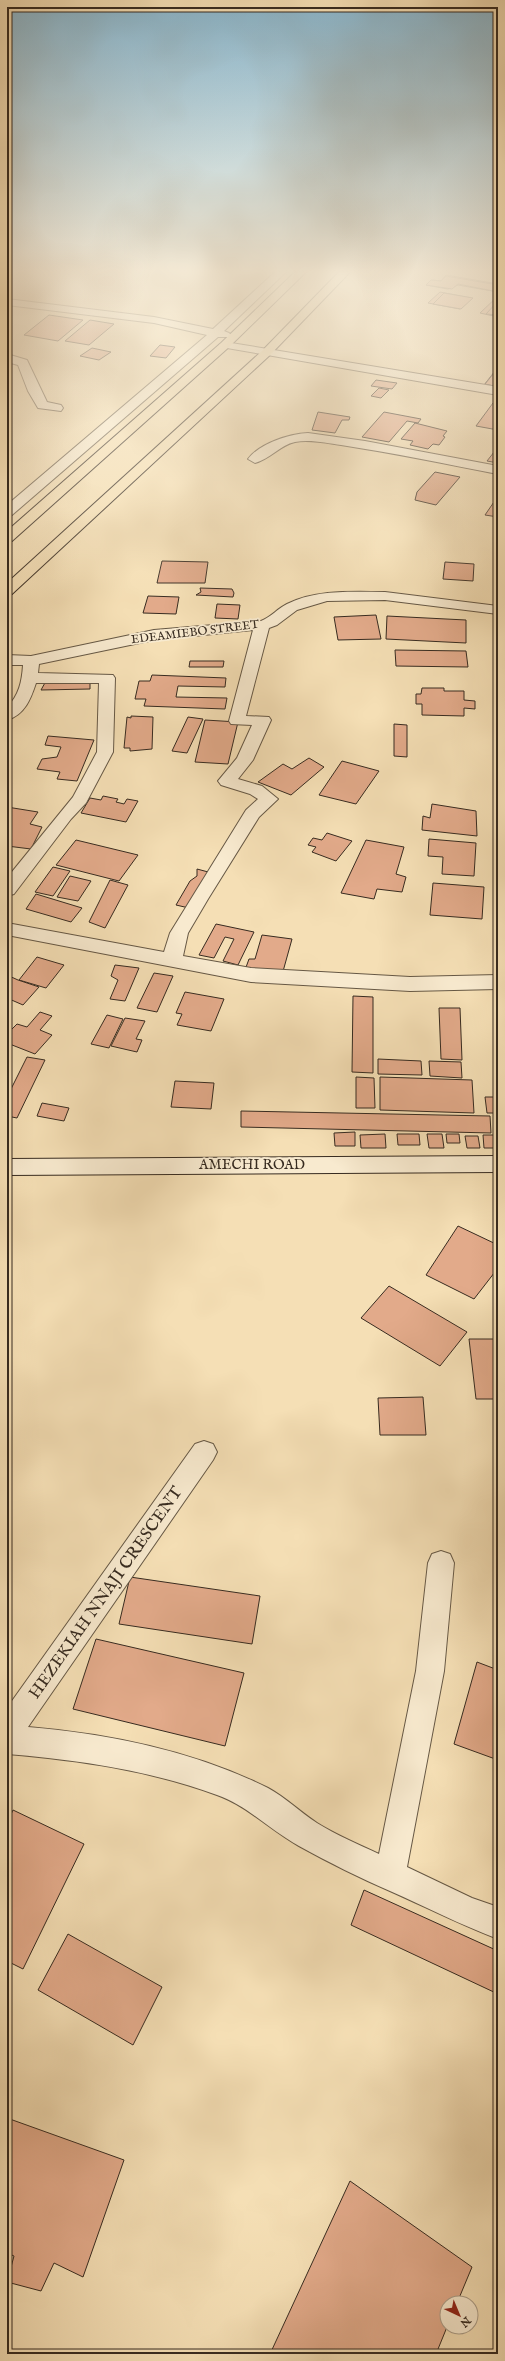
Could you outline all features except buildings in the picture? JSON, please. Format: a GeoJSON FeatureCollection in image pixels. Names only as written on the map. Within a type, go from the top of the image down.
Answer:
{"type":"FeatureCollection","features":[{"type":"Feature","properties":{"kind":"highway"},"geometry":{"type":"LineString","coordinates":[[7,538],[183,382]]}},
{"type":"Feature","properties":{"kind":"highway"},"geometry":{"type":"LineString","coordinates":[[7,591],[234,382]]}},
{"type":"Feature","properties":{"kind":"highway"},"geometry":{"type":"LineString","coordinates":[[7,604],[29,570]]}},
{"type":"Feature","properties":{"kind":"street"},"geometry":{"type":"LineString","coordinates":[[30,382],[42,404],[57,408]]}},
{"type":"Feature","properties":{"kind":"street"},"geometry":{"type":"LineString","coordinates":[[7,512],[19,500],[157,382]]}},
{"type":"Feature","properties":{"kind":"street"},"geometry":{"type":"LineString","coordinates":[[444,382],[498,391]]}},
{"type":"Feature","properties":{"kind":"street"},"geometry":{"type":"LineString","coordinates":[[255,459],[276,445],[293,438],[308,437],[365,445],[498,470]]}},
{"type":"Feature","properties":{"kind":"street"},"geometry":{"type":"LineString","coordinates":[[7,493],[19,500]]}},
{"type":"Feature","properties":{"kind":"street","name":"EDEAMIEBO STREET"},"geometry":{"type":"LineString","coordinates":[[7,660],[31,661],[154,635],[262,625],[272,622],[292,607],[326,597],[385,596],[498,610]]}},
{"type":"Feature","properties":{"kind":"street"},"geometry":{"type":"LineString","coordinates":[[172,959],[179,933],[252,814],[269,799],[256,790],[227,781],[245,760],[263,720],[237,720],[262,625]]}},
{"type":"Feature","properties":{"kind":"street"},"geometry":{"type":"LineString","coordinates":[[7,715],[22,702],[30,678],[31,661]]}},
{"type":"Feature","properties":{"kind":"street"},"geometry":{"type":"LineString","coordinates":[[7,890],[65,815],[80,799],[105,752],[107,678],[30,678]]}},
{"type":"Feature","properties":{"kind":"street"},"geometry":{"type":"LineString","coordinates":[[7,929],[251,975],[292,979],[410,984],[498,982]]}},
{"type":"Feature","properties":{"kind":"street","name":"AMECHI ROAD"},"geometry":{"type":"LineString","coordinates":[[7,1167],[498,1164]]}},
{"type":"Feature","properties":{"kind":"street","name":"HEZEKIAH NNAJI CRESCENT"},"geometry":{"type":"LineString","coordinates":[[7,1733],[204,1452]]}},
{"type":"Feature","properties":{"kind":"street"},"geometry":{"type":"LineString","coordinates":[[390,1876],[430,1672],[441,1563]]}},
{"type":"Feature","properties":{"kind":"street"},"geometry":{"type":"LineString","coordinates":[[7,1740],[58,1744],[133,1756],[221,1781],[259,1799],[307,1834],[390,1876],[467,1912],[498,1923]]}}]}
